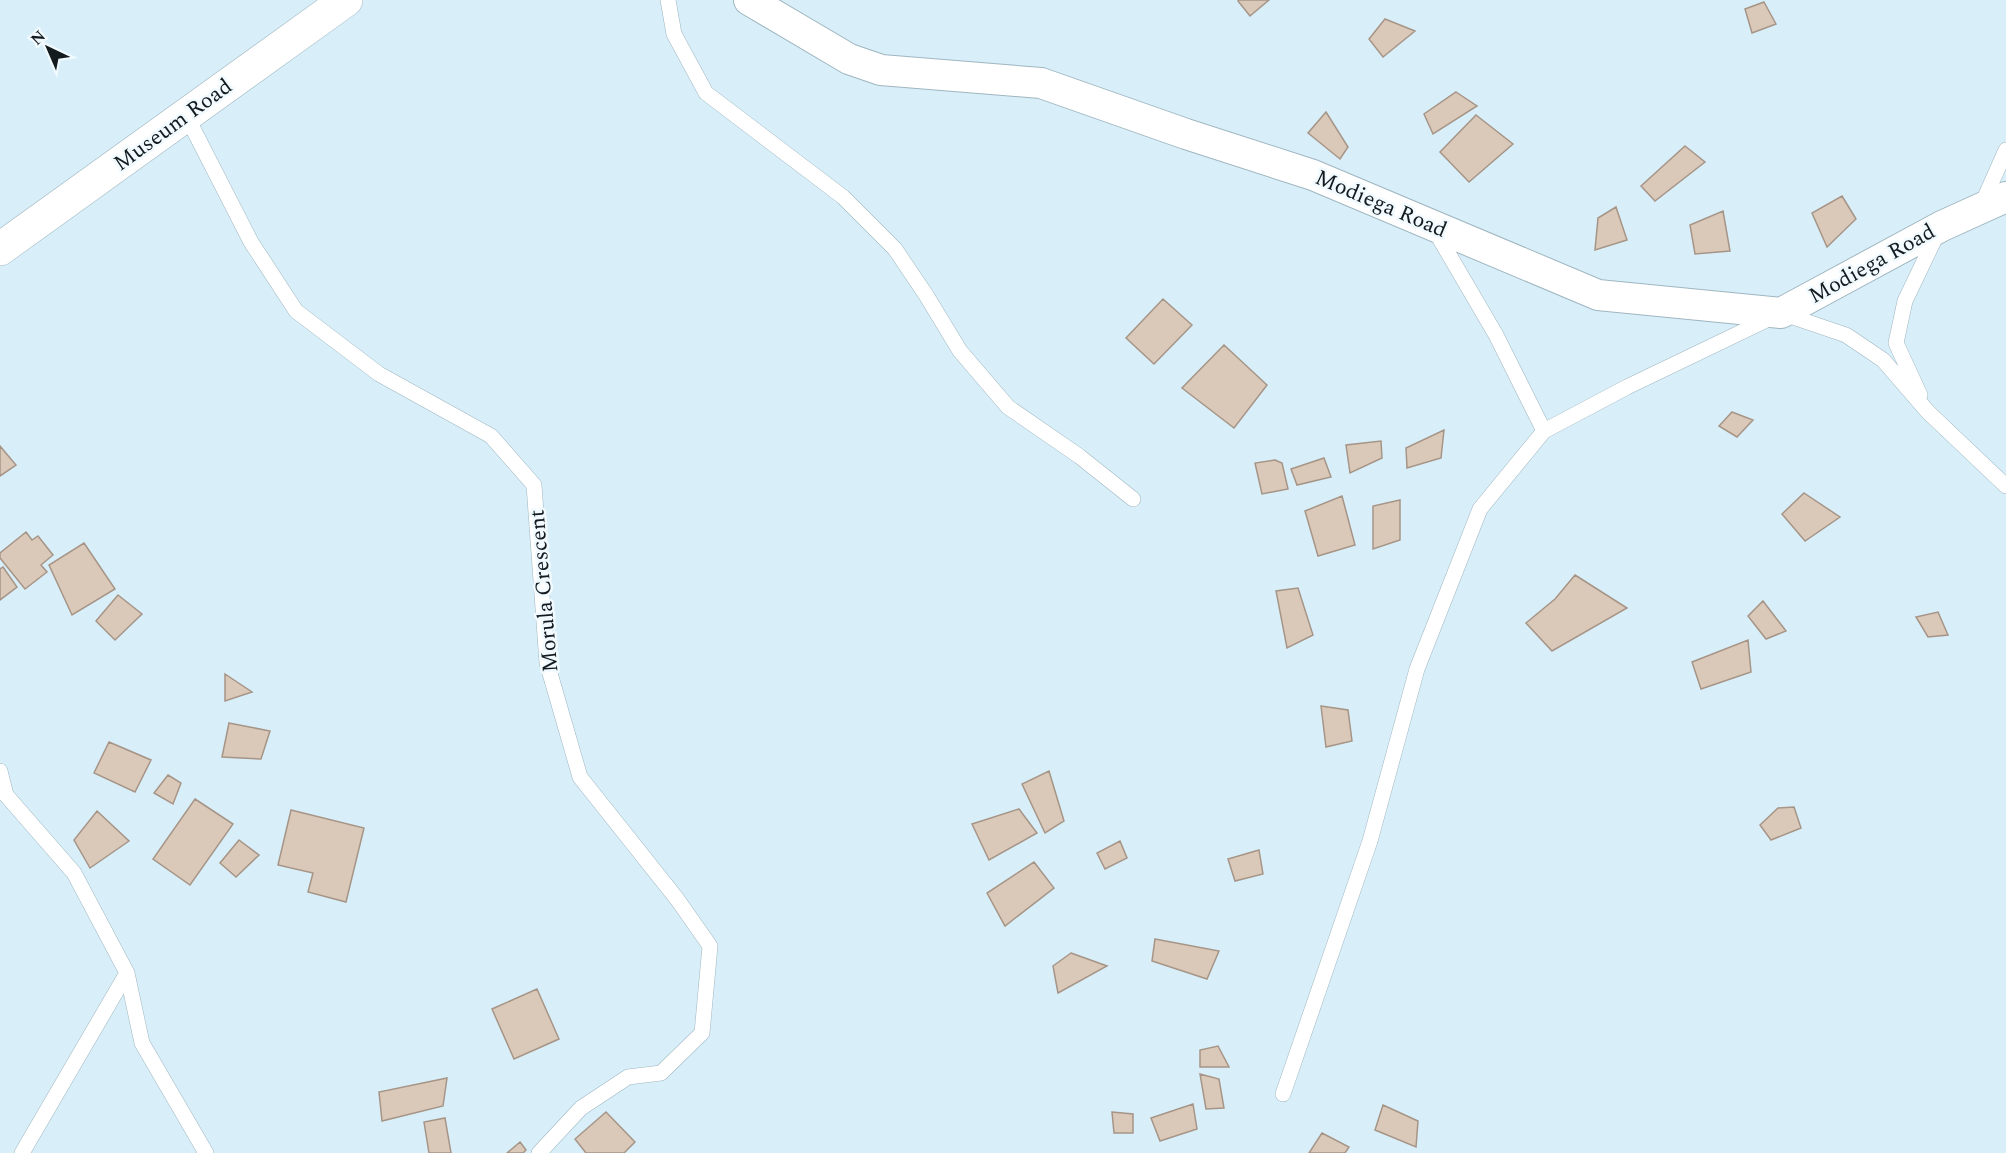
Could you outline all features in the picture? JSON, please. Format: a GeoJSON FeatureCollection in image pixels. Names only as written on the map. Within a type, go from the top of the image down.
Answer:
{"type":"FeatureCollection","features":[{"type":"Feature","properties":{"kind":"street","name":"Museum Road"},"geometry":{"type":"LineString","coordinates":[[0,249],[346,0]]}},
{"type":"Feature","properties":{"kind":"street","name":"Modiega Road"},"geometry":{"type":"LineString","coordinates":[[749,0],[849,59],[881,70],[1041,83],[1186,135],[1313,174],[1598,295],[1781,314],[1941,226],[1993,203]]}},
{"type":"Feature","properties":{"kind":"lane"},"geometry":{"type":"LineString","coordinates":[[668,0],[674,34],[706,93],[843,197],[895,249],[960,351],[1008,407],[1079,456],[1133,499]]}},
{"type":"Feature","properties":{"kind":"lane","name":"Morula Crescent"},"geometry":{"type":"LineString","coordinates":[[186,115],[251,242],[296,311],[379,374],[491,436],[534,484],[546,663],[580,777],[677,900],[710,946],[702,1033],[661,1073],[628,1077],[580,1108],[539,1153]]}},
{"type":"Feature","properties":{"kind":"lane"},"geometry":{"type":"LineString","coordinates":[[1993,203],[2006,150]]}},
{"type":"Feature","properties":{"kind":"lane"},"geometry":{"type":"LineString","coordinates":[[1432,226],[1496,335],[1544,431]]}},
{"type":"Feature","properties":{"kind":"lane"},"geometry":{"type":"LineString","coordinates":[[1928,411],[1896,344],[1905,301],[1941,226]]}},
{"type":"Feature","properties":{"kind":"lane"},"geometry":{"type":"LineString","coordinates":[[1283,1094],[1370,841],[1417,669],[1429,637],[1480,509],[1544,431],[1627,387],[1781,314],[1846,335],[1883,360],[1928,411],[2006,486]]}},
{"type":"Feature","properties":{"kind":"lane"},"geometry":{"type":"LineString","coordinates":[[0,771],[6,795],[74,873],[127,973],[142,1043],[206,1153]]}},
{"type":"Feature","properties":{"kind":"lane"},"geometry":{"type":"LineString","coordinates":[[22,1153],[127,973]]}},
{"type":"Feature","properties":{"kind":"building"},"geometry":{"type":"Polygon","coordinates":[[[1239,0],[1269,0],[1250,16],[1239,0]]]}},
{"type":"Feature","properties":{"kind":"building"},"geometry":{"type":"Polygon","coordinates":[[[1764,2],[1776,24],[1752,33],[1745,9],[1764,2]]]}},
{"type":"Feature","properties":{"kind":"building"},"geometry":{"type":"Polygon","coordinates":[[[1385,19],[1415,31],[1383,57],[1369,39],[1385,19]]]}},
{"type":"Feature","properties":{"kind":"building"},"geometry":{"type":"Polygon","coordinates":[[[1456,92],[1477,106],[1433,134],[1424,114],[1456,92]]]}},
{"type":"Feature","properties":{"kind":"building"},"geometry":{"type":"Polygon","coordinates":[[[1326,112],[1348,147],[1340,159],[1308,133],[1326,112]]]}},
{"type":"Feature","properties":{"kind":"building"},"geometry":{"type":"Polygon","coordinates":[[[1476,115],[1513,144],[1469,182],[1440,152],[1476,115]]]}},
{"type":"Feature","properties":{"kind":"building"},"geometry":{"type":"Polygon","coordinates":[[[1685,146],[1705,162],[1655,201],[1641,186],[1685,146]]]}},
{"type":"Feature","properties":{"kind":"building"},"geometry":{"type":"Polygon","coordinates":[[[1842,196],[1856,219],[1827,247],[1812,213],[1842,196]]]}},
{"type":"Feature","properties":{"kind":"building"},"geometry":{"type":"Polygon","coordinates":[[[1616,207],[1627,240],[1595,250],[1598,218],[1616,207]]]}},
{"type":"Feature","properties":{"kind":"building"},"geometry":{"type":"Polygon","coordinates":[[[1723,211],[1730,251],[1695,254],[1690,225],[1723,211]]]}},
{"type":"Feature","properties":{"kind":"building"},"geometry":{"type":"Polygon","coordinates":[[[1163,299],[1192,325],[1154,364],[1126,338],[1163,299]]]}},
{"type":"Feature","properties":{"kind":"building"},"geometry":{"type":"Polygon","coordinates":[[[1224,345],[1267,385],[1234,428],[1182,388],[1224,345]]]}},
{"type":"Feature","properties":{"kind":"building"},"geometry":{"type":"Polygon","coordinates":[[[1732,412],[1753,420],[1737,437],[1719,426],[1732,412]]]}},
{"type":"Feature","properties":{"kind":"building"},"geometry":{"type":"Polygon","coordinates":[[[1444,430],[1441,458],[1407,468],[1406,448],[1444,430]]]}},
{"type":"Feature","properties":{"kind":"building"},"geometry":{"type":"Polygon","coordinates":[[[1381,441],[1382,458],[1350,473],[1346,445],[1381,441]]]}},
{"type":"Feature","properties":{"kind":"building"},"geometry":{"type":"Polygon","coordinates":[[[0,446],[16,465],[0,476],[0,446]]]}},
{"type":"Feature","properties":{"kind":"building"},"geometry":{"type":"Polygon","coordinates":[[[1324,458],[1331,477],[1297,485],[1291,469],[1324,458]]]}},
{"type":"Feature","properties":{"kind":"building"},"geometry":{"type":"Polygon","coordinates":[[[1275,460],[1282,463],[1288,489],[1262,494],[1255,463],[1275,460]]]}},
{"type":"Feature","properties":{"kind":"building"},"geometry":{"type":"Polygon","coordinates":[[[1804,493],[1840,517],[1805,541],[1782,514],[1804,493]]]}},
{"type":"Feature","properties":{"kind":"building"},"geometry":{"type":"Polygon","coordinates":[[[1342,496],[1355,545],[1318,556],[1305,511],[1342,496]]]}},
{"type":"Feature","properties":{"kind":"building"},"geometry":{"type":"Polygon","coordinates":[[[1400,500],[1400,540],[1373,549],[1373,506],[1400,500]]]}},
{"type":"Feature","properties":{"kind":"building"},"geometry":{"type":"Polygon","coordinates":[[[26,532],[32,540],[38,536],[53,555],[41,565],[47,572],[25,589],[0,558],[0,553],[26,532]]]}},
{"type":"Feature","properties":{"kind":"building"},"geometry":{"type":"Polygon","coordinates":[[[84,543],[115,589],[72,615],[49,565],[84,543]]]}},
{"type":"Feature","properties":{"kind":"building"},"geometry":{"type":"Polygon","coordinates":[[[3,567],[17,587],[0,600],[0,569],[3,567]]]}},
{"type":"Feature","properties":{"kind":"building"},"geometry":{"type":"Polygon","coordinates":[[[1575,575],[1627,608],[1552,651],[1526,623],[1555,599],[1575,575]]]}},
{"type":"Feature","properties":{"kind":"building"},"geometry":{"type":"Polygon","coordinates":[[[1298,588],[1313,635],[1287,648],[1276,591],[1298,588]]]}},
{"type":"Feature","properties":{"kind":"building"},"geometry":{"type":"Polygon","coordinates":[[[118,595],[142,614],[115,640],[96,621],[118,595]]]}},
{"type":"Feature","properties":{"kind":"building"},"geometry":{"type":"Polygon","coordinates":[[[1763,601],[1786,631],[1766,639],[1748,616],[1763,601]]]}},
{"type":"Feature","properties":{"kind":"building"},"geometry":{"type":"Polygon","coordinates":[[[1938,612],[1948,635],[1928,637],[1916,617],[1938,612]]]}},
{"type":"Feature","properties":{"kind":"building"},"geometry":{"type":"Polygon","coordinates":[[[1748,640],[1751,672],[1701,689],[1692,662],[1748,640]]]}},
{"type":"Feature","properties":{"kind":"building"},"geometry":{"type":"Polygon","coordinates":[[[225,674],[252,692],[225,701],[225,674]]]}},
{"type":"Feature","properties":{"kind":"building"},"geometry":{"type":"Polygon","coordinates":[[[1321,706],[1348,710],[1352,741],[1326,747],[1321,706]]]}},
{"type":"Feature","properties":{"kind":"building"},"geometry":{"type":"Polygon","coordinates":[[[229,723],[270,731],[261,759],[222,757],[229,723]]]}},
{"type":"Feature","properties":{"kind":"building"},"geometry":{"type":"Polygon","coordinates":[[[109,742],[151,760],[135,792],[94,773],[109,742]]]}},
{"type":"Feature","properties":{"kind":"building"},"geometry":{"type":"Polygon","coordinates":[[[1049,771],[1064,821],[1045,833],[1022,784],[1049,771]]]}},
{"type":"Feature","properties":{"kind":"building"},"geometry":{"type":"Polygon","coordinates":[[[168,775],[181,783],[173,804],[154,793],[168,775]]]}},
{"type":"Feature","properties":{"kind":"building"},"geometry":{"type":"Polygon","coordinates":[[[195,799],[233,824],[190,885],[153,859],[195,799]]]}},
{"type":"Feature","properties":{"kind":"building"},"geometry":{"type":"Polygon","coordinates":[[[1794,807],[1801,828],[1771,840],[1760,825],[1778,808],[1794,807]]]}},
{"type":"Feature","properties":{"kind":"building"},"geometry":{"type":"Polygon","coordinates":[[[1019,809],[1037,833],[989,860],[972,824],[1019,809]]]}},
{"type":"Feature","properties":{"kind":"building"},"geometry":{"type":"Polygon","coordinates":[[[291,810],[364,828],[346,902],[308,892],[313,873],[278,865],[291,810]]]}},
{"type":"Feature","properties":{"kind":"building"},"geometry":{"type":"Polygon","coordinates":[[[97,811],[129,841],[90,868],[74,840],[97,811]]]}},
{"type":"Feature","properties":{"kind":"building"},"geometry":{"type":"Polygon","coordinates":[[[239,840],[259,855],[236,877],[220,863],[239,840]]]}},
{"type":"Feature","properties":{"kind":"building"},"geometry":{"type":"Polygon","coordinates":[[[1120,841],[1127,858],[1105,869],[1097,853],[1120,841]]]}},
{"type":"Feature","properties":{"kind":"building"},"geometry":{"type":"Polygon","coordinates":[[[1259,850],[1263,874],[1235,881],[1228,859],[1259,850]]]}},
{"type":"Feature","properties":{"kind":"building"},"geometry":{"type":"Polygon","coordinates":[[[1034,862],[1054,888],[1005,926],[987,893],[1034,862]]]}},
{"type":"Feature","properties":{"kind":"building"},"geometry":{"type":"Polygon","coordinates":[[[1155,939],[1219,951],[1207,979],[1152,961],[1155,939]]]}},
{"type":"Feature","properties":{"kind":"building"},"geometry":{"type":"Polygon","coordinates":[[[1071,953],[1107,966],[1058,993],[1053,966],[1071,953]]]}},
{"type":"Feature","properties":{"kind":"building"},"geometry":{"type":"Polygon","coordinates":[[[537,989],[559,1039],[514,1059],[492,1009],[537,989]]]}},
{"type":"Feature","properties":{"kind":"building"},"geometry":{"type":"Polygon","coordinates":[[[1218,1046],[1229,1067],[1200,1067],[1200,1050],[1218,1046]]]}},
{"type":"Feature","properties":{"kind":"building"},"geometry":{"type":"Polygon","coordinates":[[[1200,1074],[1219,1079],[1224,1108],[1206,1109],[1200,1074]]]}},
{"type":"Feature","properties":{"kind":"building"},"geometry":{"type":"Polygon","coordinates":[[[447,1078],[443,1106],[382,1121],[379,1092],[447,1078]]]}},
{"type":"Feature","properties":{"kind":"building"},"geometry":{"type":"Polygon","coordinates":[[[1193,1104],[1197,1129],[1160,1141],[1151,1118],[1193,1104]]]}},
{"type":"Feature","properties":{"kind":"building"},"geometry":{"type":"Polygon","coordinates":[[[1383,1105],[1418,1121],[1416,1147],[1375,1130],[1383,1105]]]}},
{"type":"Feature","properties":{"kind":"building"},"geometry":{"type":"Polygon","coordinates":[[[606,1112],[635,1142],[624,1153],[586,1153],[575,1139],[606,1112]]]}},
{"type":"Feature","properties":{"kind":"building"},"geometry":{"type":"Polygon","coordinates":[[[1112,1112],[1133,1114],[1133,1133],[1114,1133],[1112,1112]]]}},
{"type":"Feature","properties":{"kind":"building"},"geometry":{"type":"Polygon","coordinates":[[[445,1118],[451,1153],[429,1153],[424,1122],[445,1118]]]}},
{"type":"Feature","properties":{"kind":"building"},"geometry":{"type":"Polygon","coordinates":[[[1322,1133],[1349,1147],[1345,1153],[1309,1153],[1322,1133]]]}},
{"type":"Feature","properties":{"kind":"building"},"geometry":{"type":"Polygon","coordinates":[[[520,1142],[526,1150],[523,1153],[507,1153],[520,1142]]]}}]}
